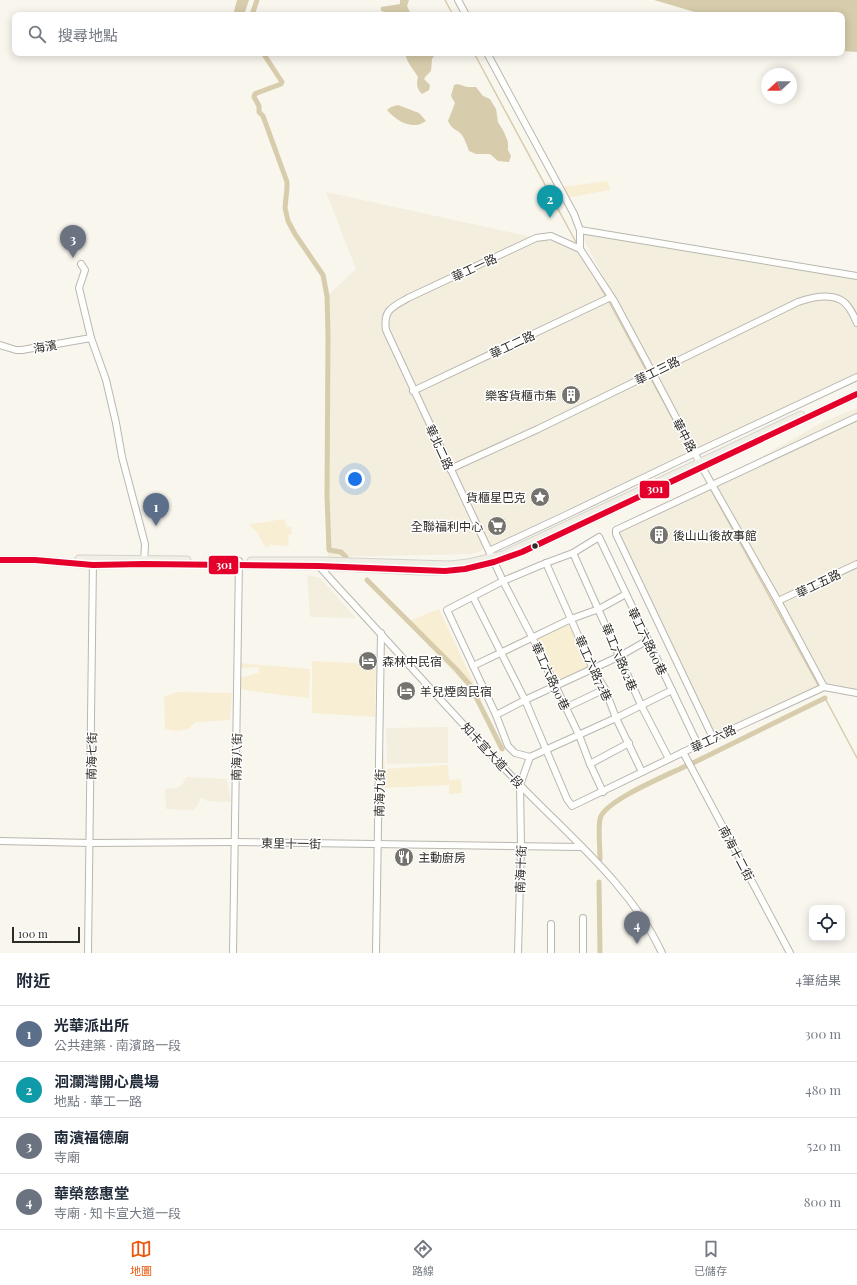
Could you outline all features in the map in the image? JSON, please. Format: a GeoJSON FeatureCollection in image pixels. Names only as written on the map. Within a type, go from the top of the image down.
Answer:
{"type":"FeatureCollection","features":[{"type":"Feature","properties":{"kind":"main road"},"geometry":{"type":"LineString","coordinates":[[701,465],[857,389]]}},
{"type":"Feature","properties":{"kind":"main road"},"geometry":{"type":"LineString","coordinates":[[0,560],[320,564],[421,571],[465,569],[492,557],[503,555],[519,548],[857,394]]}},
{"type":"Feature","properties":{"kind":"main road"},"geometry":{"type":"LineString","coordinates":[[0,556],[93,562]]}},
{"type":"Feature","properties":{"kind":"street"},"geometry":{"type":"LineString","coordinates":[[458,0],[464,12]]}},
{"type":"Feature","properties":{"kind":"street"},"geometry":{"type":"LineString","coordinates":[[489,56],[579,227],[580,250]]}},
{"type":"Feature","properties":{"kind":"street"},"geometry":{"type":"LineString","coordinates":[[579,227],[857,276]]}},
{"type":"Feature","properties":{"kind":"street","name":"華工一路"},"geometry":{"type":"LineString","coordinates":[[386,330],[385,322],[387,314],[396,304],[536,238],[551,236],[580,250]]}},
{"type":"Feature","properties":{"kind":"street","name":"華中路"},"geometry":{"type":"LineString","coordinates":[[580,250],[611,297],[701,465],[824,687]]}},
{"type":"Feature","properties":{"kind":"street"},"geometry":{"type":"LineString","coordinates":[[81,264],[85,270],[79,288],[91,338],[106,380],[122,457],[145,544],[144,561]]}},
{"type":"Feature","properties":{"kind":"street","name":"華工三路"},"geometry":{"type":"LineString","coordinates":[[450,469],[538,429],[798,302],[815,296],[842,300],[851,311],[857,323]]}},
{"type":"Feature","properties":{"kind":"street","name":"華工二路"},"geometry":{"type":"LineString","coordinates":[[413,391],[611,297]]}},
{"type":"Feature","properties":{"kind":"street","name":"華北二路"},"geometry":{"type":"LineString","coordinates":[[386,330],[413,391],[492,557]]}},
{"type":"Feature","properties":{"kind":"street","name":"海濱"},"geometry":{"type":"LineString","coordinates":[[0,345],[16,350],[22,350],[91,338]]}},
{"type":"Feature","properties":{"kind":"street"},"geometry":{"type":"LineString","coordinates":[[492,557],[568,514],[857,377]]}},
{"type":"Feature","properties":{"kind":"street"},"geometry":{"type":"LineString","coordinates":[[713,738],[616,534],[616,530],[857,417]]}},
{"type":"Feature","properties":{"kind":"street","name":"華工六路60巷"},"geometry":{"type":"LineString","coordinates":[[573,553],[599,537],[698,745]]}},
{"type":"Feature","properties":{"kind":"street"},"geometry":{"type":"LineString","coordinates":[[573,553],[503,581],[447,610],[496,715],[508,746],[515,753],[530,757],[616,718],[672,690]]}},
{"type":"Feature","properties":{"kind":"street","name":"華工六路62巷"},"geometry":{"type":"LineString","coordinates":[[573,553],[641,705],[669,759]]}},
{"type":"Feature","properties":{"kind":"street","name":"華工六路90巷"},"geometry":{"type":"LineString","coordinates":[[492,557],[579,735],[603,792]]}},
{"type":"Feature","properties":{"kind":"street","name":"南海七街"},"geometry":{"type":"LineString","coordinates":[[88,953],[93,562]]}},
{"type":"Feature","properties":{"kind":"street","name":"南海八街"},"geometry":{"type":"LineString","coordinates":[[233,953],[239,563]]}},
{"type":"Feature","properties":{"kind":"street","name":"華工六路72巷"},"geometry":{"type":"LineString","coordinates":[[546,563],[642,772]]}},
{"type":"Feature","properties":{"kind":"street","name":"知卡宣大道一段"},"geometry":{"type":"LineString","coordinates":[[320,564],[520,785],[582,847],[633,903],[654,936],[662,953]]}},
{"type":"Feature","properties":{"kind":"street","name":"華工五路"},"geometry":{"type":"LineString","coordinates":[[778,602],[857,564]]}},
{"type":"Feature","properties":{"kind":"street"},"geometry":{"type":"LineString","coordinates":[[473,666],[571,619],[599,609],[626,594]]}},
{"type":"Feature","properties":{"kind":"street"},"geometry":{"type":"LineString","coordinates":[[473,597],[524,700],[546,750]]}},
{"type":"Feature","properties":{"kind":"street","name":"南海九街"},"geometry":{"type":"LineString","coordinates":[[376,953],[381,633]]}},
{"type":"Feature","properties":{"kind":"street"},"geometry":{"type":"LineString","coordinates":[[496,715],[524,700],[620,656],[648,640]]}},
{"type":"Feature","properties":{"kind":"street"},"geometry":{"type":"LineString","coordinates":[[824,687],[857,693]]}},
{"type":"Feature","properties":{"kind":"street","name":"華工六路"},"geometry":{"type":"LineString","coordinates":[[546,750],[567,799],[572,806],[683,752],[824,687]]}},
{"type":"Feature","properties":{"kind":"street"},"geometry":{"type":"LineString","coordinates":[[566,708],[605,689]]}},
{"type":"Feature","properties":{"kind":"street"},"geometry":{"type":"LineString","coordinates":[[590,764],[629,744]]}},
{"type":"Feature","properties":{"kind":"street","name":"南海十二街"},"geometry":{"type":"LineString","coordinates":[[683,752],[790,953]]}},
{"type":"Feature","properties":{"kind":"street"},"geometry":{"type":"LineString","coordinates":[[520,785],[530,757]]}},
{"type":"Feature","properties":{"kind":"street","name":"南海十街"},"geometry":{"type":"LineString","coordinates":[[518,953],[521,846],[520,785]]}},
{"type":"Feature","properties":{"kind":"street","name":"東里十一街"},"geometry":{"type":"LineString","coordinates":[[0,841],[90,843],[235,842],[582,847]]}},
{"type":"Feature","properties":{"kind":"street"},"geometry":{"type":"LineString","coordinates":[[583,918],[583,953]]}},
{"type":"Feature","properties":{"kind":"street"},"geometry":{"type":"LineString","coordinates":[[551,924],[551,953]]}},
{"type":"Feature","properties":{"kind":"shaded area"},"geometry":{"type":"Polygon","coordinates":[[[237,0],[249,0],[245,12],[234,12],[237,0]]]}},
{"type":"Feature","properties":{"kind":"shaded area"},"geometry":{"type":"Polygon","coordinates":[[[400,0],[409,0],[407,6],[410,12],[381,11],[381,7],[400,4],[400,0]]]}},
{"type":"Feature","properties":{"kind":"shaded area"},"geometry":{"type":"Polygon","coordinates":[[[654,0],[857,0],[857,52],[845,51],[845,12],[695,12],[654,0]]]}},
{"type":"Feature","properties":{"kind":"shaded area"},"geometry":{"type":"Polygon","coordinates":[[[434,56],[432,59],[431,71],[424,79],[430,85],[429,90],[422,94],[417,86],[418,77],[406,57],[434,56]]]}},
{"type":"Feature","properties":{"kind":"shaded area"},"geometry":{"type":"Polygon","coordinates":[[[458,84],[467,87],[476,87],[483,96],[490,99],[496,109],[498,122],[508,142],[508,150],[511,156],[509,162],[498,161],[490,154],[476,154],[469,151],[462,135],[453,128],[448,121],[455,103],[451,96],[454,85],[458,84]]]}},
{"type":"Feature","properties":{"kind":"shaded area"},"geometry":{"type":"Polygon","coordinates":[[[398,105],[419,113],[426,121],[421,124],[410,125],[400,121],[387,110],[398,105]]]}},
{"type":"Feature","properties":{"kind":"shaded area"},"geometry":{"type":"Polygon","coordinates":[[[608,181],[610,190],[567,198],[562,187],[608,181]]]}},
{"type":"Feature","properties":{"kind":"shaded area"},"geometry":{"type":"Polygon","coordinates":[[[326,192],[578,247],[690,451],[473,554],[328,557],[326,297],[356,269],[326,192]]]}},
{"type":"Feature","properties":{"kind":"shaded area"},"geometry":{"type":"Polygon","coordinates":[[[584,232],[857,279],[857,376],[695,452],[583,238],[581,234],[584,232]]]}},
{"type":"Feature","properties":{"kind":"shaded area"},"geometry":{"type":"Polygon","coordinates":[[[857,408],[857,693],[824,687],[713,738],[616,530],[712,485],[823,422],[857,408]]]}},
{"type":"Feature","properties":{"kind":"shaded area"},"geometry":{"type":"Polygon","coordinates":[[[284,519],[287,527],[291,527],[292,534],[288,535],[289,546],[271,545],[266,548],[258,534],[250,525],[252,524],[284,519]]]}},
{"type":"Feature","properties":{"kind":"shaded area"},"geometry":{"type":"Polygon","coordinates":[[[307,575],[320,578],[356,618],[310,617],[307,575]]]}},
{"type":"Feature","properties":{"kind":"shaded area"},"geometry":{"type":"Polygon","coordinates":[[[439,609],[483,703],[406,622],[439,609]]]}},
{"type":"Feature","properties":{"kind":"shaded area"},"geometry":{"type":"Polygon","coordinates":[[[565,625],[570,627],[588,666],[555,683],[534,639],[565,625]]]}},
{"type":"Feature","properties":{"kind":"shaded area"},"geometry":{"type":"Polygon","coordinates":[[[312,661],[376,664],[375,717],[312,713],[312,661]]]}},
{"type":"Feature","properties":{"kind":"shaded area"},"geometry":{"type":"Polygon","coordinates":[[[239,663],[310,669],[309,698],[238,689],[239,678],[259,673],[259,667],[239,668],[239,663]]]}},
{"type":"Feature","properties":{"kind":"shaded area"},"geometry":{"type":"Polygon","coordinates":[[[177,692],[232,693],[230,720],[196,722],[188,729],[176,731],[165,729],[164,697],[177,692]]]}},
{"type":"Feature","properties":{"kind":"shaded area"},"geometry":{"type":"Polygon","coordinates":[[[448,727],[448,763],[387,764],[386,728],[448,727]]]}},
{"type":"Feature","properties":{"kind":"shaded area"},"geometry":{"type":"Polygon","coordinates":[[[379,747],[383,747],[385,769],[448,765],[449,780],[461,779],[462,793],[449,794],[449,785],[382,788],[379,747]]]}},
{"type":"Feature","properties":{"kind":"shaded area"},"geometry":{"type":"Polygon","coordinates":[[[186,777],[227,779],[231,802],[207,801],[201,797],[198,805],[193,810],[166,809],[165,789],[176,788],[182,785],[186,777]]]}},
{"type":"Feature","properties":{"kind":"waterway"},"geometry":{"type":"LineString","coordinates":[[253,12],[257,0]]}},
{"type":"Feature","properties":{"kind":"waterway"},"geometry":{"type":"LineString","coordinates":[[445,0],[451,12]]}},
{"type":"Feature","properties":{"kind":"waterway"},"geometry":{"type":"LineString","coordinates":[[265,56],[282,82],[281,84],[255,94],[254,97],[259,106],[259,112],[263,116],[287,182],[285,208],[288,221],[323,275],[327,296],[327,495],[329,550],[341,552],[346,557]]}},
{"type":"Feature","properties":{"kind":"waterway"},"geometry":{"type":"LineString","coordinates":[[476,56],[578,246]]}},
{"type":"Feature","properties":{"kind":"waterway"},"geometry":{"type":"LineString","coordinates":[[594,276],[606,297]]}},
{"type":"Feature","properties":{"kind":"waterway"},"geometry":{"type":"LineString","coordinates":[[608,300],[648,374]]}},
{"type":"Feature","properties":{"kind":"waterway"},"geometry":{"type":"LineString","coordinates":[[650,377],[691,453]]}},
{"type":"Feature","properties":{"kind":"waterway"},"geometry":{"type":"LineString","coordinates":[[710,488],[818,685]]}},
{"type":"Feature","properties":{"kind":"waterway"},"geometry":{"type":"LineString","coordinates":[[367,580],[456,669],[470,685],[502,749]]}},
{"type":"Feature","properties":{"kind":"waterway"},"geometry":{"type":"LineString","coordinates":[[825,698],[857,758]]}},
{"type":"Feature","properties":{"kind":"waterway"},"geometry":{"type":"LineString","coordinates":[[693,763],[825,698]]}},
{"type":"Feature","properties":{"kind":"waterway"},"geometry":{"type":"LineString","coordinates":[[600,859],[599,824],[604,812],[612,804],[624,796],[688,765]]}},
{"type":"Feature","properties":{"kind":"waterway"},"geometry":{"type":"LineString","coordinates":[[599,882],[600,953]]}},
{"type":"Feature","properties":{"kind":"transit line","name":"301"},"geometry":{"type":"LineString","coordinates":[[0,560],[35,560],[93,565],[144,564],[319,566],[445,571],[465,569],[494,562],[522,552],[857,394]]}},
{"type":"Feature","properties":{"kind":"place","name":"洄瀾灣開心農場"},"geometry":{"type":"Point","coordinates":[550,218]}},
{"type":"Feature","properties":{"kind":"place","name":"南濱福德廟"},"geometry":{"type":"Point","coordinates":[73,258]}},
{"type":"Feature","properties":{"kind":"place","name":"樂客貨櫃市集"},"geometry":{"type":"Point","coordinates":[571,395]}},
{"type":"Feature","properties":{"kind":"place","name":"貨櫃星巴克"},"geometry":{"type":"Point","coordinates":[540,497]}},
{"type":"Feature","properties":{"kind":"place","name":"光華派出所"},"geometry":{"type":"Point","coordinates":[156,526]}},
{"type":"Feature","properties":{"kind":"place","name":"全聯福利中心"},"geometry":{"type":"Point","coordinates":[497,526]}},
{"type":"Feature","properties":{"kind":"place","name":"後山山後故事館"},"geometry":{"type":"Point","coordinates":[659,535]}},
{"type":"Feature","properties":{"kind":"place","name":"森林中民宿"},"geometry":{"type":"Point","coordinates":[368,661]}},
{"type":"Feature","properties":{"kind":"place","name":"羊兒煙囪民宿"},"geometry":{"type":"Point","coordinates":[406,691]}},
{"type":"Feature","properties":{"kind":"place","name":"主動廚房"},"geometry":{"type":"Point","coordinates":[404,857]}},
{"type":"Feature","properties":{"kind":"place","name":"華榮慈惠堂"},"geometry":{"type":"Point","coordinates":[637,944]}}]}
